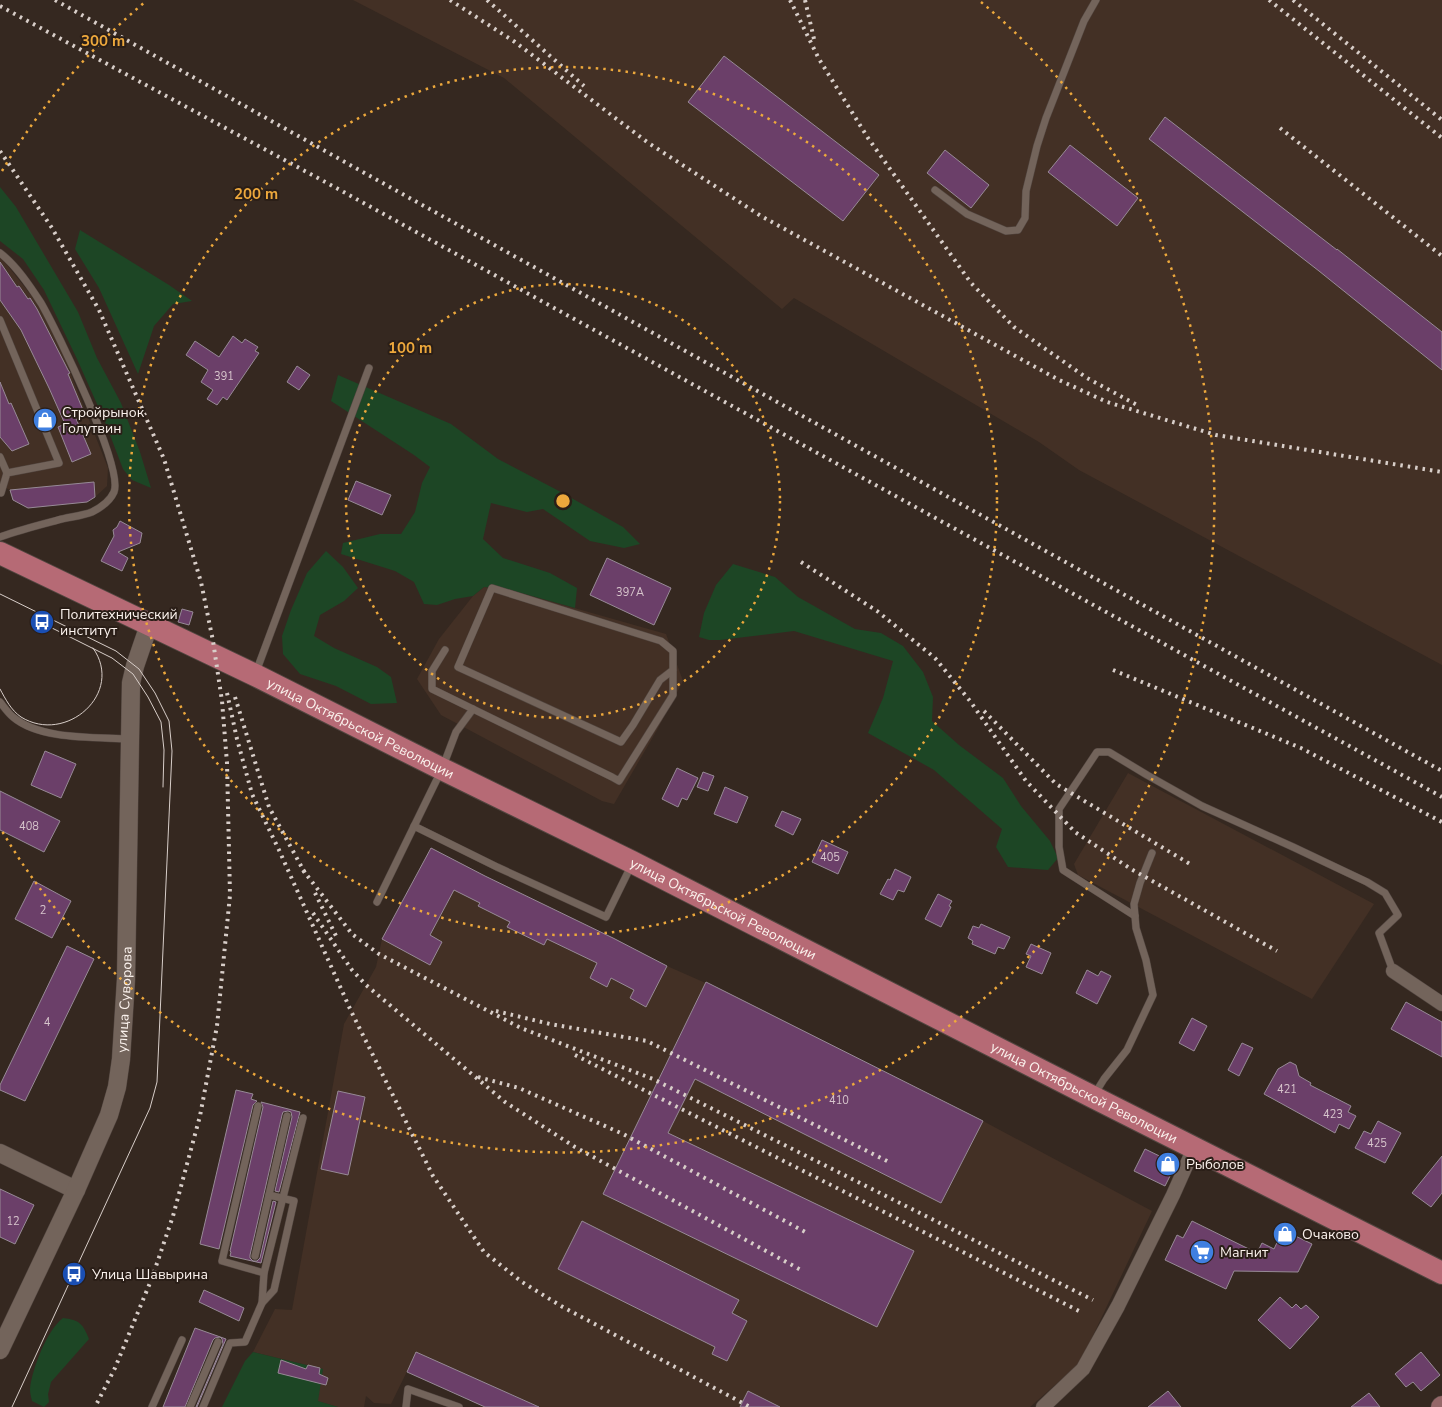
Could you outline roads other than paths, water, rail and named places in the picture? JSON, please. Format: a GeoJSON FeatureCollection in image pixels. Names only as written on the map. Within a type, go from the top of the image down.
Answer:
{"type":"FeatureCollection","features":[{"type":"Feature","properties":{"kind":"main road","name":"улица Октябрьской Революции"},"geometry":{"type":"LineString","coordinates":[[0,553],[255,675],[632,862],[1442,1274]]}},
{"type":"Feature","properties":{"kind":"street","name":"улица Суворова"},"geometry":{"type":"LineString","coordinates":[[0,1350],[76,1190],[109,1115],[117,1087],[121,1059],[127,944],[131,683],[149,625]]}},
{"type":"Feature","properties":{"kind":"street"},"geometry":{"type":"LineString","coordinates":[[1393,971],[1442,1004]]}},
{"type":"Feature","properties":{"kind":"street"},"geometry":{"type":"LineString","coordinates":[[1043,1407],[1083,1369],[1118,1306],[1194,1148]]}},
{"type":"Feature","properties":{"kind":"street"},"geometry":{"type":"LineString","coordinates":[[0,1152],[76,1190]]}},
{"type":"Feature","properties":{"kind":"lane"},"geometry":{"type":"LineString","coordinates":[[935,190],[967,214],[1006,231],[1018,230],[1025,218],[1026,191],[1046,118],[1084,21],[1096,0]]}},
{"type":"Feature","properties":{"kind":"lane"},"geometry":{"type":"LineString","coordinates":[[0,253],[10,261],[40,302],[66,352],[105,442],[115,476],[115,492],[106,503],[91,512],[52,521],[0,537]]}},
{"type":"Feature","properties":{"kind":"lane"},"geometry":{"type":"LineString","coordinates":[[0,320],[59,463],[7,473]]}},
{"type":"Feature","properties":{"kind":"lane"},"geometry":{"type":"LineString","coordinates":[[255,675],[369,368]]}},
{"type":"Feature","properties":{"kind":"lane"},"geometry":{"type":"LineString","coordinates":[[0,457],[7,473],[0,493]]}},
{"type":"Feature","properties":{"kind":"lane"},"geometry":{"type":"LineString","coordinates":[[445,650],[432,671],[432,689],[619,781],[673,695],[673,670],[673,651],[661,641],[492,588],[458,667],[621,742],[660,680],[673,670]]}},
{"type":"Feature","properties":{"kind":"lane"},"geometry":{"type":"LineString","coordinates":[[0,702],[12,717],[30,728],[50,734],[130,739]]}},
{"type":"Feature","properties":{"kind":"lane"},"geometry":{"type":"LineString","coordinates":[[377,902],[442,769],[456,732],[473,709]]}},
{"type":"Feature","properties":{"kind":"lane"},"geometry":{"type":"LineString","coordinates":[[1135,916],[1063,870],[1059,847],[1059,809],[1097,752],[1109,752],[1202,806],[1367,882],[1385,893],[1398,915],[1379,933],[1393,971]]}},
{"type":"Feature","properties":{"kind":"lane"},"geometry":{"type":"LineString","coordinates":[[414,826],[496,867],[606,918],[632,862]]}},
{"type":"Feature","properties":{"kind":"lane"},"geometry":{"type":"LineString","coordinates":[[1093,1097],[1104,1079],[1128,1050],[1153,995],[1146,960],[1136,928],[1134,904],[1152,853]]}},
{"type":"Feature","properties":{"kind":"lane"},"geometry":{"type":"LineString","coordinates":[[258,1106],[222,1261],[264,1273]]}},
{"type":"Feature","properties":{"kind":"lane"},"geometry":{"type":"LineString","coordinates":[[255,1256],[287,1116]]}},
{"type":"Feature","properties":{"kind":"lane"},"geometry":{"type":"LineString","coordinates":[[262,1303],[264,1273],[303,1118]]}},
{"type":"Feature","properties":{"kind":"lane"},"geometry":{"type":"LineString","coordinates":[[203,1407],[230,1343],[245,1342],[262,1303],[274,1290],[294,1201],[269,1195]]}},
{"type":"Feature","properties":{"kind":"lane"},"geometry":{"type":"LineString","coordinates":[[152,1407],[182,1340]]}},
{"type":"Feature","properties":{"kind":"lane"},"geometry":{"type":"LineString","coordinates":[[190,1407],[218,1342]]}},
{"type":"Feature","properties":{"kind":"lane"},"geometry":{"type":"LineString","coordinates":[[406,1407],[408,1389],[459,1407]]}},
{"type":"Feature","properties":{"kind":"tram line"},"geometry":{"type":"LineString","coordinates":[[0,594],[116,651],[139,669],[155,693],[169,721],[172,751],[157,1082],[150,1108],[12,1407]]}},
{"type":"Feature","properties":{"kind":"tram line"},"geometry":{"type":"LineString","coordinates":[[40,622],[112,658],[133,674],[161,722],[164,750],[163,787]]}},
{"type":"Feature","properties":{"kind":"tram line"},"geometry":{"type":"LineString","coordinates":[[0,689],[12,708],[21,717],[38,724],[56,724],[72,719],[86,710],[96,697],[102,682],[101,665],[93,648]]}},
{"type":"Feature","properties":{"kind":"railway"},"geometry":{"type":"LineString","coordinates":[[55,0],[1442,771]]}},
{"type":"Feature","properties":{"kind":"railway"},"geometry":{"type":"LineString","coordinates":[[450,0],[515,42],[647,142],[761,216],[1059,380],[1107,402],[1216,435],[1442,472]]}},
{"type":"Feature","properties":{"kind":"railway"},"geometry":{"type":"LineString","coordinates":[[487,0],[584,86]]}},
{"type":"Feature","properties":{"kind":"railway"},"geometry":{"type":"LineString","coordinates":[[790,0],[819,59],[868,138],[971,283],[1014,327],[1087,378],[1139,406]]}},
{"type":"Feature","properties":{"kind":"railway"},"geometry":{"type":"LineString","coordinates":[[805,0],[814,39]]}},
{"type":"Feature","properties":{"kind":"railway"},"geometry":{"type":"LineString","coordinates":[[1269,0],[1442,138]]}},
{"type":"Feature","properties":{"kind":"railway"},"geometry":{"type":"LineString","coordinates":[[1293,0],[1442,120]]}},
{"type":"Feature","properties":{"kind":"railway"},"geometry":{"type":"LineString","coordinates":[[0,6],[340,190],[1442,797]]}},
{"type":"Feature","properties":{"kind":"railway"},"geometry":{"type":"LineString","coordinates":[[1280,128],[1442,256]]}},
{"type":"Feature","properties":{"kind":"railway"},"geometry":{"type":"LineString","coordinates":[[0,151],[52,228],[99,310],[164,459],[201,582],[213,641],[222,701],[227,763],[230,895],[217,1026],[200,1116],[173,1216],[152,1278],[115,1368],[95,1407]]}},
{"type":"Feature","properties":{"kind":"railway"},"geometry":{"type":"LineString","coordinates":[[801,562],[877,611],[935,658],[970,701],[1026,781],[1075,832],[1131,869],[1277,951]]}},
{"type":"Feature","properties":{"kind":"railway"},"geometry":{"type":"LineString","coordinates":[[1113,670],[1301,748],[1442,822]]}},
{"type":"Feature","properties":{"kind":"railway"},"geometry":{"type":"LineString","coordinates":[[227,693],[252,794],[351,1011],[433,1176],[484,1252],[522,1282],[561,1306],[750,1407]]}},
{"type":"Feature","properties":{"kind":"railway"},"geometry":{"type":"LineString","coordinates":[[235,697],[269,807],[306,875]]}},
{"type":"Feature","properties":{"kind":"railway"},"geometry":{"type":"LineString","coordinates":[[984,711],[1056,784],[1190,864]]}},
{"type":"Feature","properties":{"kind":"railway"},"geometry":{"type":"LineString","coordinates":[[303,870],[352,934],[379,954],[521,1028],[653,1079],[1093,1300]]}},
{"type":"Feature","properties":{"kind":"railway"},"geometry":{"type":"LineString","coordinates":[[315,893],[337,938]]}},
{"type":"Feature","properties":{"kind":"railway"},"geometry":{"type":"LineString","coordinates":[[313,913],[352,970],[366,985],[505,1102],[575,1147],[801,1270]]}},
{"type":"Feature","properties":{"kind":"railway"},"geometry":{"type":"LineString","coordinates":[[496,1011],[550,1024],[647,1041],[891,1163]]}},
{"type":"Feature","properties":{"kind":"railway"},"geometry":{"type":"LineString","coordinates":[[575,1055],[1081,1312]]}},
{"type":"Feature","properties":{"kind":"railway"},"geometry":{"type":"LineString","coordinates":[[478,1077],[519,1088],[623,1134],[809,1234]]}},
{"type":"Feature","properties":{"kind":"place","name":"Стройрынок Голутвин"},"geometry":{"type":"Point","coordinates":[45,420]}},
{"type":"Feature","properties":{"kind":"place","name":"Политехнический институт"},"geometry":{"type":"Point","coordinates":[42,622]}},
{"type":"Feature","properties":{"kind":"place","name":"Рыболов"},"geometry":{"type":"Point","coordinates":[1168,1164]}},
{"type":"Feature","properties":{"kind":"place","name":"Очаково"},"geometry":{"type":"Point","coordinates":[1285,1234]}},
{"type":"Feature","properties":{"kind":"place","name":"Магнит"},"geometry":{"type":"Point","coordinates":[1202,1252]}},
{"type":"Feature","properties":{"kind":"place","name":"Улица Шавырина"},"geometry":{"type":"Point","coordinates":[74,1274]}}]}
